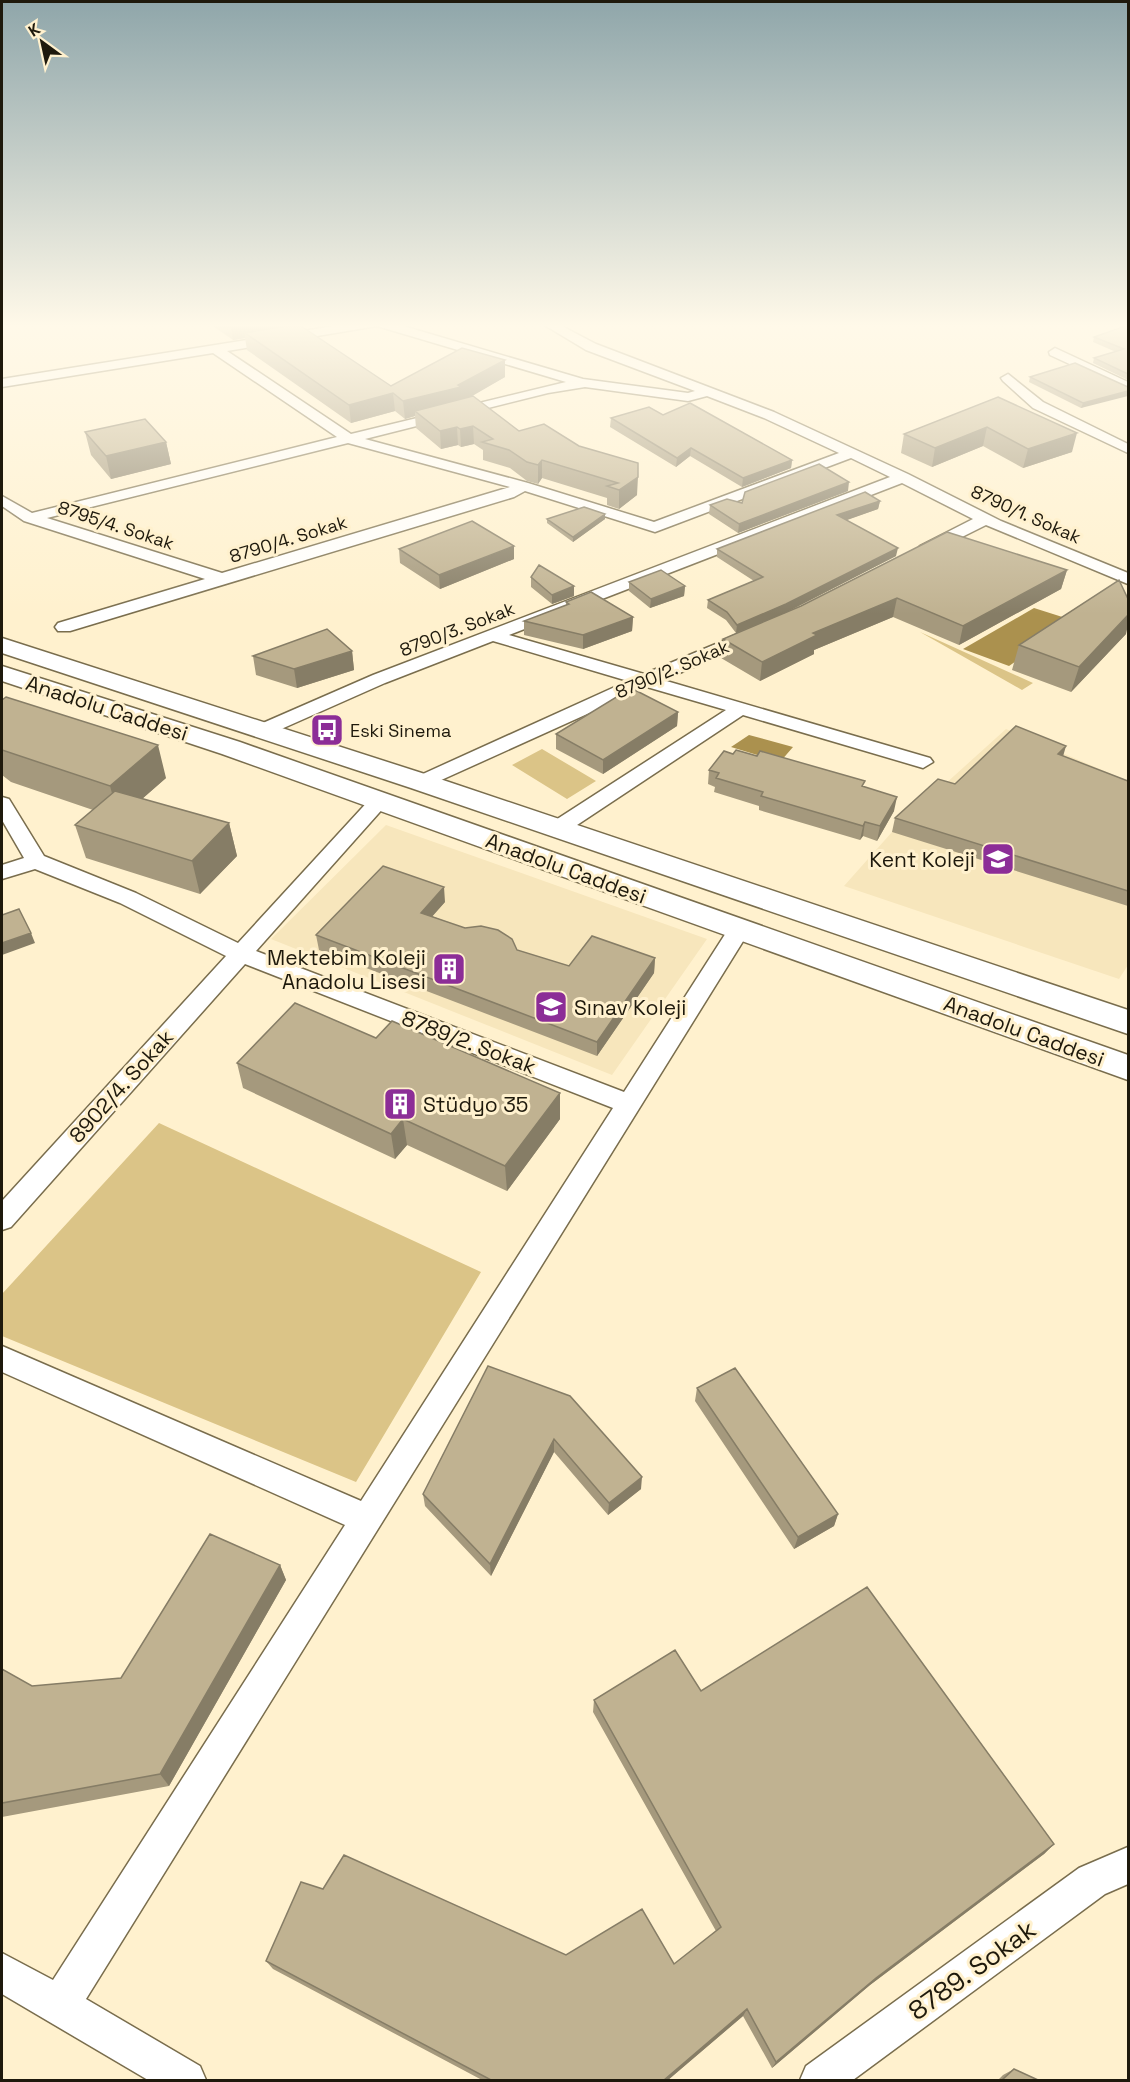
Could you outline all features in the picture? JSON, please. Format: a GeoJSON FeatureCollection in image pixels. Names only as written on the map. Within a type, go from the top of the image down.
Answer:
{"type":"FeatureCollection","features":[{"type":"Feature","properties":{"kind":"highway"},"geometry":{"type":"LineString","coordinates":[[2,639],[50,661]]}},
{"type":"Feature","properties":{"kind":"highway","name":"Anadolu Caddesi"},"geometry":{"type":"LineString","coordinates":[[2,645],[421,782],[1128,1022]]}},
{"type":"Feature","properties":{"kind":"highway","name":"Anadolu Caddesi"},"geometry":{"type":"LineString","coordinates":[[2,673],[231,748],[1128,1068]]}},
{"type":"Feature","properties":{"kind":"street"},"geometry":{"type":"LineString","coordinates":[[321,420],[349,439],[523,486],[655,527],[852,453]]}},
{"type":"Feature","properties":{"kind":"street"},"geometry":{"type":"LineString","coordinates":[[30,518],[424,420]]}},
{"type":"Feature","properties":{"kind":"street","name":"8790/1. Sokak"},"geometry":{"type":"LineString","coordinates":[[780,420],[903,477],[986,519],[1127,577]]}},
{"type":"Feature","properties":{"kind":"street"},"geometry":{"type":"LineString","coordinates":[[1069,420],[1128,449]]}},
{"type":"Feature","properties":{"kind":"street","name":"8790/3. Sokak"},"geometry":{"type":"LineString","coordinates":[[263,730],[379,679],[903,477]]}},
{"type":"Feature","properties":{"kind":"street","name":"8790/4. Sokak"},"geometry":{"type":"LineString","coordinates":[[64,627],[409,522],[509,494],[523,486]]}},
{"type":"Feature","properties":{"kind":"street","name":"8795/4. Sokak"},"geometry":{"type":"LineString","coordinates":[[2,500],[30,518],[223,579]]}},
{"type":"Feature","properties":{"kind":"street"},"geometry":{"type":"LineString","coordinates":[[909,557],[986,519]]}},
{"type":"Feature","properties":{"kind":"street","name":"8790/2. Sokak"},"geometry":{"type":"LineString","coordinates":[[421,782],[644,681],[772,627]]}},
{"type":"Feature","properties":{"kind":"street"},"geometry":{"type":"LineString","coordinates":[[494,636],[923,762]]}},
{"type":"Feature","properties":{"kind":"street"},"geometry":{"type":"LineString","coordinates":[[558,828],[741,709]]}},
{"type":"Feature","properties":{"kind":"street","name":"8902/4. Sokak"},"geometry":{"type":"LineString","coordinates":[[2,1219],[379,801]]}},
{"type":"Feature","properties":{"kind":"street"},"geometry":{"type":"LineString","coordinates":[[2,803],[36,861],[128,898],[241,954]]}},
{"type":"Feature","properties":{"kind":"street"},"geometry":{"type":"LineString","coordinates":[[2,872],[36,861]]}},
{"type":"Feature","properties":{"kind":"street"},"geometry":{"type":"LineString","coordinates":[[59,2006],[739,930]]}},
{"type":"Feature","properties":{"kind":"street","name":"8789/2. Sokak"},"geometry":{"type":"LineString","coordinates":[[241,954],[629,1104]]}},
{"type":"Feature","properties":{"kind":"street"},"geometry":{"type":"LineString","coordinates":[[2,1359],[367,1519]]}},
{"type":"Feature","properties":{"kind":"street","name":"8789. Sokak"},"geometry":{"type":"LineString","coordinates":[[820,2080],[1092,1881],[1128,1866]]}},
{"type":"Feature","properties":{"kind":"street"},"geometry":{"type":"LineString","coordinates":[[2,1972],[186,2080]]}},
{"type":"Feature","properties":{"kind":"shaded area"},"geometry":{"type":"Polygon","coordinates":[[[1034,608],[1075,621],[1009,666],[963,649],[1034,608]]]}},
{"type":"Feature","properties":{"kind":"shaded area"},"geometry":{"type":"Polygon","coordinates":[[[920,632],[1033,683],[1022,690],[920,632]]]}},
{"type":"Feature","properties":{"kind":"shaded area","name":"Kent Koleji"},"geometry":{"type":"Polygon","coordinates":[[[1006,729],[1128,781],[1128,965],[1119,979],[844,886],[892,832],[1006,729]]]}},
{"type":"Feature","properties":{"kind":"shaded area"},"geometry":{"type":"Polygon","coordinates":[[[749,735],[793,747],[780,762],[731,747],[749,735]]]}},
{"type":"Feature","properties":{"kind":"shaded area"},"geometry":{"type":"Polygon","coordinates":[[[542,749],[596,781],[567,799],[512,765],[542,749]]]}},
{"type":"Feature","properties":{"kind":"shaded area","name":"Sınav Koleji"},"geometry":{"type":"Polygon","coordinates":[[[386,825],[707,939],[612,1075],[271,939],[386,825]]]}},
{"type":"Feature","properties":{"kind":"shaded area"},"geometry":{"type":"Polygon","coordinates":[[[159,1123],[481,1272],[356,1482],[2,1336],[2,1294],[159,1123]]]}},
{"type":"Feature","properties":{"kind":"building"},"geometry":{"type":"Polygon","coordinates":[[[146,420],[166,442],[106,456],[85,432],[146,420]]]}},
{"type":"Feature","properties":{"kind":"building"},"geometry":{"type":"Polygon","coordinates":[[[426,420],[505,420],[519,431],[544,424],[579,446],[638,463],[638,477],[619,490],[607,486],[618,483],[542,460],[538,465],[527,462],[509,450],[482,442],[493,439],[473,426],[440,431],[426,420]]]}},
{"type":"Feature","properties":{"kind":"building"},"geometry":{"type":"Polygon","coordinates":[[[615,420],[721,420],[792,460],[743,478],[691,448],[677,458],[615,420]]]}},
{"type":"Feature","properties":{"kind":"building"},"geometry":{"type":"Polygon","coordinates":[[[939,420],[1049,420],[1077,433],[1028,449],[987,427],[935,448],[904,434],[939,420]]]}},
{"type":"Feature","properties":{"kind":"building"},"geometry":{"type":"Polygon","coordinates":[[[819,464],[849,482],[739,524],[710,505],[727,499],[742,503],[745,492],[819,464]]]}},
{"type":"Feature","properties":{"kind":"building"},"geometry":{"type":"Polygon","coordinates":[[[865,492],[880,501],[837,515],[898,548],[786,604],[737,625],[727,612],[708,600],[763,577],[717,549],[865,492]]]}},
{"type":"Feature","properties":{"kind":"building"},"geometry":{"type":"Polygon","coordinates":[[[584,507],[605,514],[573,537],[547,519],[584,507]]]}},
{"type":"Feature","properties":{"kind":"building"},"geometry":{"type":"Polygon","coordinates":[[[472,521],[514,546],[439,575],[399,549],[472,521]]]}},
{"type":"Feature","properties":{"kind":"building"},"geometry":{"type":"Polygon","coordinates":[[[947,532],[1067,570],[963,626],[897,598],[813,633],[817,635],[762,662],[723,639],[801,606],[947,532]]]}},
{"type":"Feature","properties":{"kind":"building"},"geometry":{"type":"Polygon","coordinates":[[[539,565],[574,586],[552,595],[531,577],[539,565]]]}},
{"type":"Feature","properties":{"kind":"building"},"geometry":{"type":"Polygon","coordinates":[[[661,570],[685,586],[651,599],[629,582],[661,570]]]}},
{"type":"Feature","properties":{"kind":"building"},"geometry":{"type":"Polygon","coordinates":[[[1119,580],[1128,599],[1128,615],[1079,667],[1019,645],[1119,580]]]}},
{"type":"Feature","properties":{"kind":"building"},"geometry":{"type":"Polygon","coordinates":[[[591,592],[633,617],[583,635],[524,621],[569,604],[566,602],[591,592]]]}},
{"type":"Feature","properties":{"kind":"building"},"geometry":{"type":"Polygon","coordinates":[[[327,629],[352,651],[294,669],[253,656],[327,629]]]}},
{"type":"Feature","properties":{"kind":"building"},"geometry":{"type":"Polygon","coordinates":[[[631,688],[678,712],[603,760],[556,734],[631,688]]]}},
{"type":"Feature","properties":{"kind":"building"},"geometry":{"type":"Polygon","coordinates":[[[6,697],[158,745],[110,786],[2,750],[2,700],[6,697]]]}},
{"type":"Feature","properties":{"kind":"building"},"geometry":{"type":"Polygon","coordinates":[[[1016,726],[1066,746],[1058,754],[1128,781],[1128,891],[895,818],[938,779],[955,784],[1016,726]]]}},
{"type":"Feature","properties":{"kind":"building"},"geometry":{"type":"Polygon","coordinates":[[[736,750],[757,756],[760,751],[865,781],[862,786],[897,797],[880,826],[865,822],[863,826],[761,796],[763,792],[716,778],[719,773],[709,770],[724,751],[733,754],[736,750]]]}},
{"type":"Feature","properties":{"kind":"building"},"geometry":{"type":"Polygon","coordinates":[[[115,791],[229,823],[192,861],[75,825],[115,791]]]}},
{"type":"Feature","properties":{"kind":"building","name":"Mektebim Koleji Anadolu Lisesi"},"geometry":{"type":"Polygon","coordinates":[[[383,866],[444,887],[421,913],[465,928],[481,926],[498,930],[512,939],[517,950],[569,966],[592,936],[655,958],[597,1042],[316,935],[383,866]]]}},
{"type":"Feature","properties":{"kind":"building"},"geometry":{"type":"Polygon","coordinates":[[[19,909],[31,933],[2,943],[2,915],[19,909]]]}},
{"type":"Feature","properties":{"kind":"building","name":"Stüdyo 35"},"geometry":{"type":"Polygon","coordinates":[[[295,1003],[376,1038],[392,1021],[560,1093],[505,1166],[403,1119],[391,1134],[237,1063],[295,1003]]]}},
{"type":"Feature","properties":{"kind":"building"},"geometry":{"type":"Polygon","coordinates":[[[488,1366],[570,1396],[642,1477],[609,1503],[554,1439],[490,1564],[423,1494],[488,1366]]]}},
{"type":"Feature","properties":{"kind":"building"},"geometry":{"type":"Polygon","coordinates":[[[735,1368],[838,1514],[798,1537],[697,1388],[735,1368]]]}},
{"type":"Feature","properties":{"kind":"building"},"geometry":{"type":"Polygon","coordinates":[[[210,1534],[280,1565],[160,1774],[2,1803],[2,1669],[32,1686],[121,1678],[210,1534]]]}},
{"type":"Feature","properties":{"kind":"building"},"geometry":{"type":"Polygon","coordinates":[[[867,1587],[1054,1844],[876,1978],[776,2062],[747,2009],[664,2080],[491,2080],[266,1961],[301,1882],[323,1889],[344,1855],[566,1955],[642,1909],[674,1964],[721,1927],[594,1700],[675,1650],[701,1691],[867,1587]]]}},
{"type":"Feature","properties":{"kind":"building"},"geometry":{"type":"Polygon","coordinates":[[[1014,2069],[1038,2080],[1002,2080],[1014,2069]]]}},
{"type":"Feature","properties":{"kind":"place","name":"Eski Sinema"},"geometry":{"type":"Point","coordinates":[327,730]}},
{"type":"Feature","properties":{"kind":"place","name":"Kent Koleji"},"geometry":{"type":"Point","coordinates":[998,859]}},
{"type":"Feature","properties":{"kind":"place","name":"Mektebim Koleji Anadolu Lisesi"},"geometry":{"type":"Point","coordinates":[449,969]}},
{"type":"Feature","properties":{"kind":"place","name":"Sınav Koleji"},"geometry":{"type":"Point","coordinates":[551,1007]}},
{"type":"Feature","properties":{"kind":"place","name":"Stüdyo 35"},"geometry":{"type":"Point","coordinates":[400,1104]}}]}
